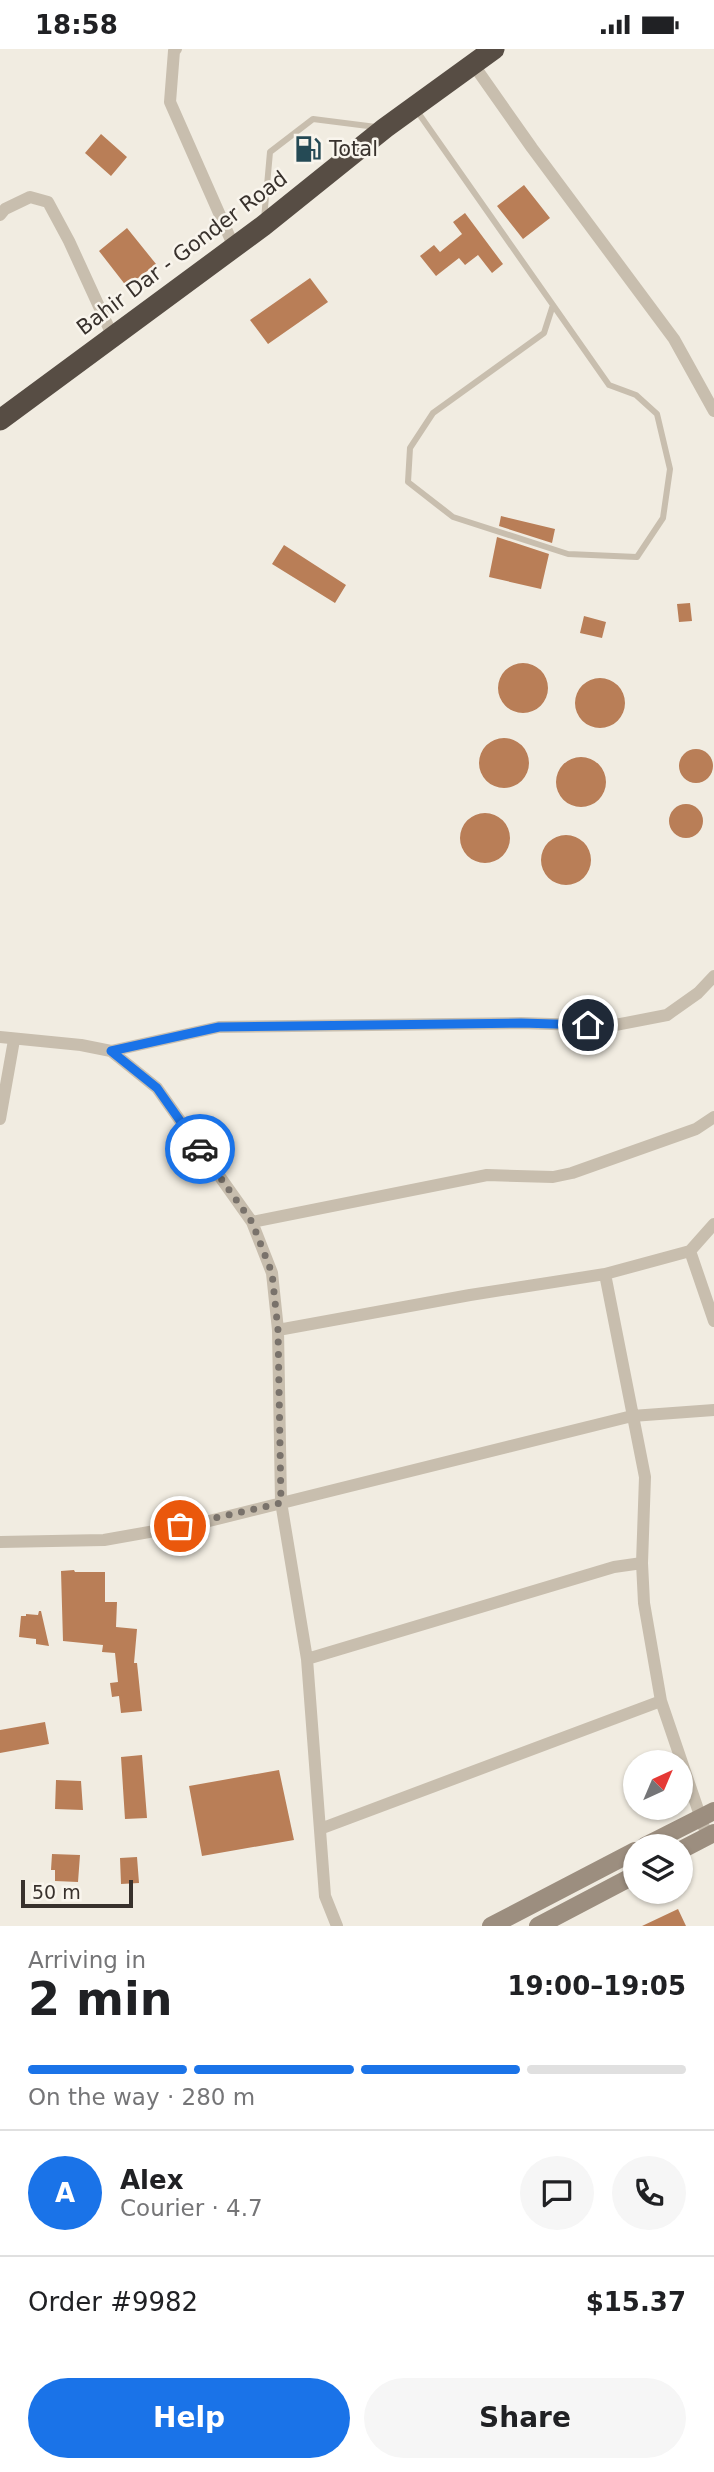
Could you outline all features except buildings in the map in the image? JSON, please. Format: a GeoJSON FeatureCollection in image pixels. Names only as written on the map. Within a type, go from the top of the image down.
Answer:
{"type":"FeatureCollection","features":[{"type":"Feature","properties":{"kind":"highway","name":"Bahir Dar - Gonder Road"},"geometry":{"type":"LineString","coordinates":[[0,420],[263,226],[385,128],[494,49]]}},
{"type":"Feature","properties":{"kind":"street"},"geometry":{"type":"LineString","coordinates":[[176,49],[170,78],[170,102],[234,247]]}},
{"type":"Feature","properties":{"kind":"street"},"geometry":{"type":"LineString","coordinates":[[473,64],[674,339],[714,411]]}},
{"type":"Feature","properties":{"kind":"street"},"geometry":{"type":"LineString","coordinates":[[0,215],[5,209],[30,197],[48,202],[113,337]]}},
{"type":"Feature","properties":{"kind":"street"},"geometry":{"type":"LineString","coordinates":[[0,1037],[81,1045],[111,1051],[219,1027],[521,1023],[610,1026],[667,1016],[698,993],[714,976]]}},
{"type":"Feature","properties":{"kind":"street"},"geometry":{"type":"LineString","coordinates":[[0,1119],[14,1040]]}},
{"type":"Feature","properties":{"kind":"street"},"geometry":{"type":"LineString","coordinates":[[111,1051],[157,1088],[252,1222],[272,1273],[278,1330],[281,1503],[307,1659],[325,1896],[337,1926]]}},
{"type":"Feature","properties":{"kind":"street"},"geometry":{"type":"LineString","coordinates":[[252,1222],[487,1175],[553,1177],[572,1173],[696,1129],[714,1117]]}},
{"type":"Feature","properties":{"kind":"street"},"geometry":{"type":"LineString","coordinates":[[278,1330],[470,1295],[605,1275],[690,1251],[714,1224]]}},
{"type":"Feature","properties":{"kind":"street"},"geometry":{"type":"LineString","coordinates":[[690,1251],[714,1321]]}},
{"type":"Feature","properties":{"kind":"street"},"geometry":{"type":"LineString","coordinates":[[605,1275],[645,1478],[642,1563],[644,1603],[661,1701],[707,1814],[711,1835],[693,1844]]}},
{"type":"Feature","properties":{"kind":"street"},"geometry":{"type":"LineString","coordinates":[[0,1542],[104,1540],[205,1522],[632,1416],[714,1409]]}},
{"type":"Feature","properties":{"kind":"street"},"geometry":{"type":"LineString","coordinates":[[307,1659],[614,1567],[642,1563]]}},
{"type":"Feature","properties":{"kind":"street"},"geometry":{"type":"LineString","coordinates":[[320,1829],[661,1701]]}},
{"type":"Feature","properties":{"kind":"street"},"geometry":{"type":"LineString","coordinates":[[668,1834],[707,1814]]}},
{"type":"Feature","properties":{"kind":"street"},"geometry":{"type":"LineString","coordinates":[[491,1926],[623,1857]]}},
{"type":"Feature","properties":{"kind":"street"},"geometry":{"type":"LineString","coordinates":[[538,1926],[623,1881]]}},
{"type":"Feature","properties":{"kind":"lane"},"geometry":{"type":"LineString","coordinates":[[414,107],[553,305],[609,385],[636,395],[656,414],[670,469],[663,518],[636,557],[568,554],[453,517],[408,482],[410,448],[433,413],[544,333],[553,305]]}},
{"type":"Feature","properties":{"kind":"lane"},"geometry":{"type":"LineString","coordinates":[[263,226],[270,152],[313,119],[385,128]]}},
{"type":"Feature","properties":{"kind":"way so far"},"geometry":{"type":"LineString","coordinates":[[180,1526],[281,1503],[278,1330],[272,1273],[252,1222],[200,1149]]}},
{"type":"Feature","properties":{"kind":"place","name":"Total"},"geometry":{"type":"Point","coordinates":[308,149]}},
{"type":"Feature","properties":{"kind":"route"},"geometry":{"type":"LineString","coordinates":[[200,1149],[157,1088],[111,1051],[219,1027],[521,1023],[588,1025]]}}]}
